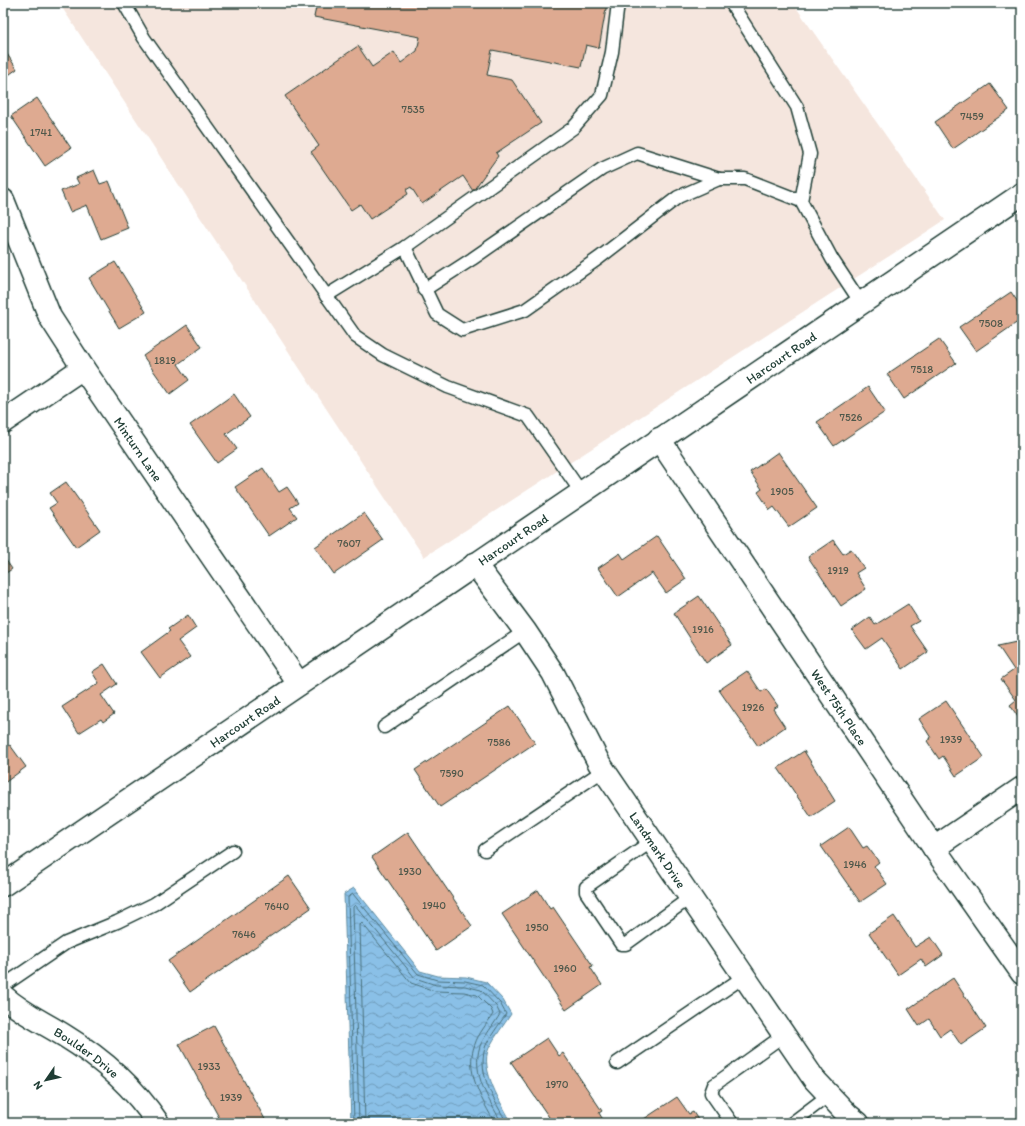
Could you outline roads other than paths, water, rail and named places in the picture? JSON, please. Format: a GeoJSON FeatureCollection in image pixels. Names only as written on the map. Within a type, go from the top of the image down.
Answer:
{"type":"FeatureCollection","features":[{"type":"Feature","properties":{"kind":"street","name":"Harcourt Road"},"geometry":{"type":"LineString","coordinates":[[3,885],[1022,194]]}},
{"type":"Feature","properties":{"kind":"street","name":"Minturn Lane"},"geometry":{"type":"LineString","coordinates":[[3,200],[50,317],[83,368],[299,684]]}},
{"type":"Feature","properties":{"kind":"street"},"geometry":{"type":"LineString","coordinates":[[3,422],[83,368]]}},
{"type":"Feature","properties":{"kind":"street","name":"West 75th Place"},"geometry":{"type":"LineString","coordinates":[[659,439],[934,848],[1022,973]]}},
{"type":"Feature","properties":{"kind":"street","name":"Landmark Drive"},"geometry":{"type":"LineString","coordinates":[[475,564],[525,631],[553,673],[586,741],[604,770],[814,1079],[848,1115],[858,1123]]}},
{"type":"Feature","properties":{"kind":"street"},"geometry":{"type":"LineString","coordinates":[[934,848],[1022,788]]}},
{"type":"Feature","properties":{"kind":"street","name":"Boulder Drive"},"geometry":{"type":"LineString","coordinates":[[3,996],[26,1015],[80,1046],[112,1071],[140,1099],[158,1123]]}},
{"type":"Feature","properties":{"kind":"lane"},"geometry":{"type":"LineString","coordinates":[[124,3],[144,38],[355,336],[383,355],[448,387],[528,416],[581,492]]}},
{"type":"Feature","properties":{"kind":"lane"},"geometry":{"type":"LineString","coordinates":[[326,296],[404,247],[573,128],[602,95],[612,52],[618,3]]}},
{"type":"Feature","properties":{"kind":"lane"},"geometry":{"type":"LineString","coordinates":[[731,3],[797,107],[810,154],[801,201],[832,259],[861,303]]}},
{"type":"Feature","properties":{"kind":"lane"},"geometry":{"type":"LineString","coordinates":[[424,290],[472,259],[602,168],[637,153],[719,179],[745,179],[801,201]]}},
{"type":"Feature","properties":{"kind":"lane"},"geometry":{"type":"LineString","coordinates":[[404,247],[437,314],[462,330],[525,310],[599,258],[678,197],[719,179]]}},
{"type":"Feature","properties":{"kind":"lane"},"geometry":{"type":"LineString","coordinates":[[384,727],[525,631]]}},
{"type":"Feature","properties":{"kind":"lane"},"geometry":{"type":"LineString","coordinates":[[485,850],[604,770]]}},
{"type":"Feature","properties":{"kind":"lane"},"geometry":{"type":"LineString","coordinates":[[652,841],[586,887],[586,892],[622,944],[626,944],[691,897]]}},
{"type":"Feature","properties":{"kind":"lane"},"geometry":{"type":"LineString","coordinates":[[3,986],[66,943],[117,922],[154,904],[233,851]]}},
{"type":"Feature","properties":{"kind":"lane"},"geometry":{"type":"LineString","coordinates":[[617,1063],[744,976]]}},
{"type":"Feature","properties":{"kind":"lane"},"geometry":{"type":"LineString","coordinates":[[732,1123],[711,1093],[714,1085],[784,1035]]}},
{"type":"Feature","properties":{"kind":"lane"},"geometry":{"type":"LineString","coordinates":[[792,1123],[829,1095]]}},
{"type":"Feature","properties":{"kind":"water"},"geometry":{"type":"Polygon","coordinates":[[[354,888],[420,971],[438,976],[466,977],[486,982],[503,1000],[511,1014],[489,1048],[487,1066],[493,1087],[512,1123],[351,1123],[344,894],[354,888]]]}}]}
